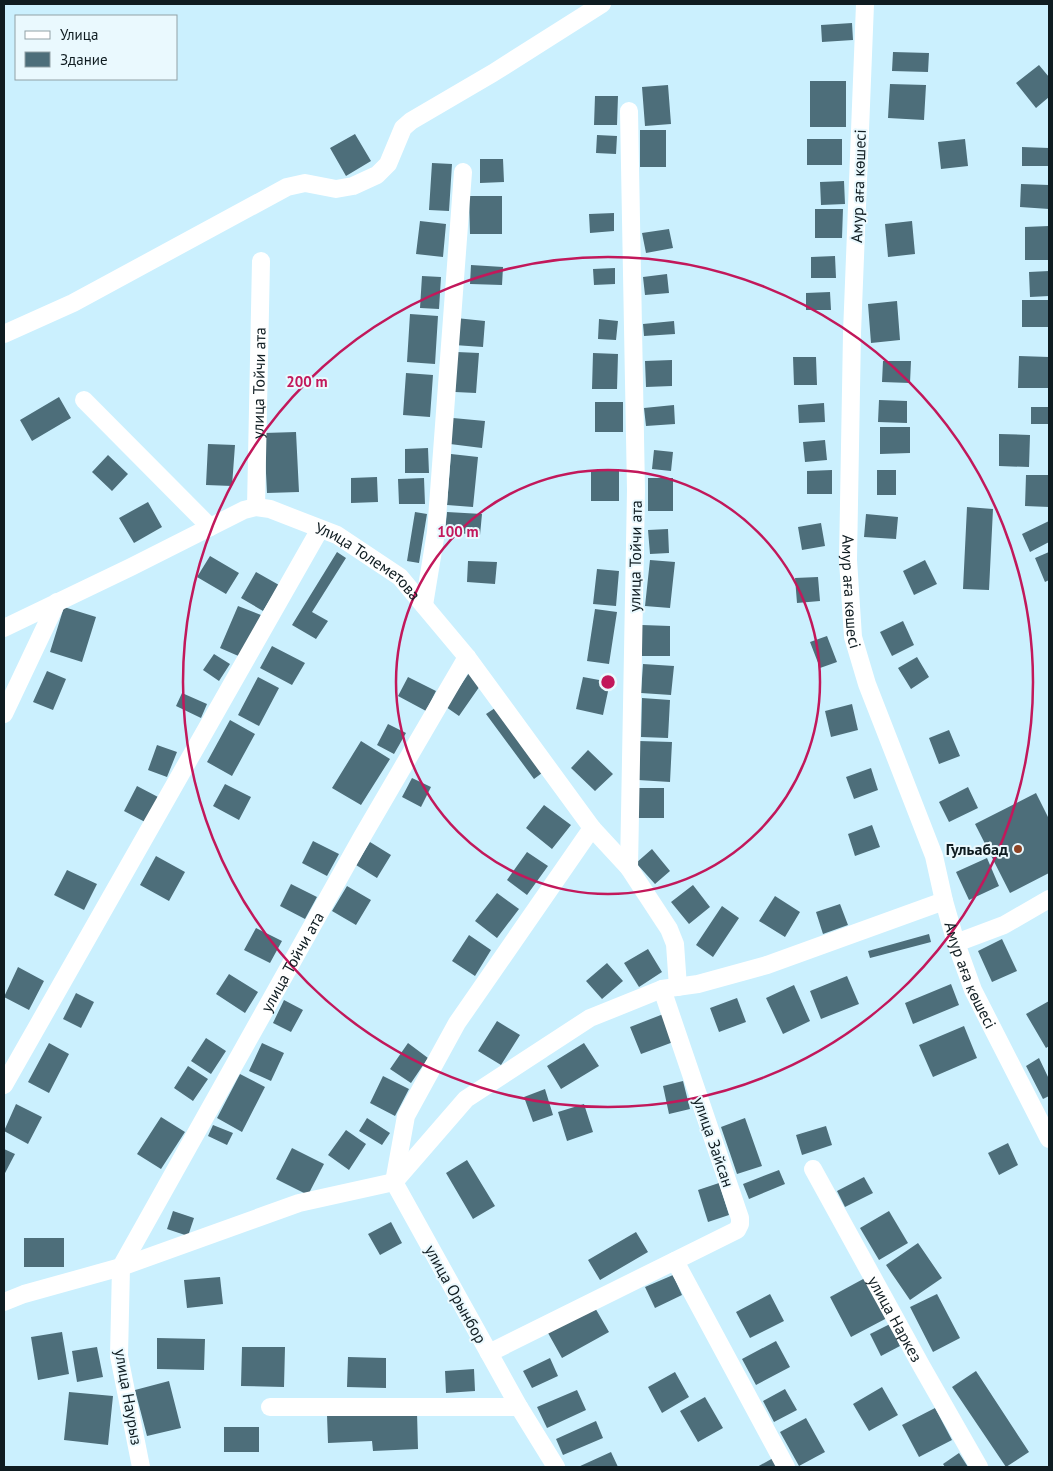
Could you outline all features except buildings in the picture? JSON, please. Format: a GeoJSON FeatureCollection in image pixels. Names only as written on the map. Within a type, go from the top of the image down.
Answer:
{"type":"FeatureCollection","features":[{"type":"Feature","properties":{"kind":"street"},"geometry":{"type":"LineString","coordinates":[[4,334],[73,303],[287,187],[305,183],[336,189],[353,186],[377,175],[388,164],[403,128],[411,121],[493,73],[602,4]]}},
{"type":"Feature","properties":{"kind":"street","name":"Амур аға көшесі"},"geometry":{"type":"LineString","coordinates":[[865,4],[852,333],[848,560],[853,638],[867,684],[934,856],[956,943],[973,990],[1049,1139]]}},
{"type":"Feature","properties":{"kind":"street","name":"улица Тойчи ата"},"geometry":{"type":"LineString","coordinates":[[629,111],[636,490],[629,868]]}},
{"type":"Feature","properties":{"kind":"street"},"geometry":{"type":"LineString","coordinates":[[424,605],[436,532],[463,172]]}},
{"type":"Feature","properties":{"kind":"street","name":"улица Тойчи ата"},"geometry":{"type":"LineString","coordinates":[[256,507],[261,260]]}},
{"type":"Feature","properties":{"kind":"street"},"geometry":{"type":"LineString","coordinates":[[84,400],[210,527]]}},
{"type":"Feature","properties":{"kind":"street"},"geometry":{"type":"LineString","coordinates":[[4,628],[244,510],[256,507]]}},
{"type":"Feature","properties":{"kind":"street","name":"Улица Толеметова"},"geometry":{"type":"LineString","coordinates":[[256,507],[270,509],[337,535],[400,577],[467,657],[592,828],[629,868]]}},
{"type":"Feature","properties":{"kind":"street"},"geometry":{"type":"LineString","coordinates":[[4,1085],[320,529]]}},
{"type":"Feature","properties":{"kind":"street"},"geometry":{"type":"LineString","coordinates":[[4,714],[57,602]]}},
{"type":"Feature","properties":{"kind":"street","name":"улица Тойчи ата"},"geometry":{"type":"LineString","coordinates":[[120,1267],[367,829],[467,657]]}},
{"type":"Feature","properties":{"kind":"street"},"geometry":{"type":"LineString","coordinates":[[394,1182],[406,1116],[457,1023],[592,828]]}},
{"type":"Feature","properties":{"kind":"street"},"geometry":{"type":"LineString","coordinates":[[629,868],[669,929],[675,944],[670,988]]}},
{"type":"Feature","properties":{"kind":"street"},"geometry":{"type":"LineString","coordinates":[[956,943],[1004,925],[1049,899]]}},
{"type":"Feature","properties":{"kind":"street"},"geometry":{"type":"LineString","coordinates":[[4,1302],[24,1294],[120,1267],[299,1203],[394,1182],[466,1099],[590,1018],[670,988],[698,984],[767,965],[944,901]]}},
{"type":"Feature","properties":{"kind":"street","name":"улица Зайсан"},"geometry":{"type":"LineString","coordinates":[[489,1353],[737,1230],[740,1224],[740,1218],[670,988]]}},
{"type":"Feature","properties":{"kind":"street","name":"улица Наркез"},"geometry":{"type":"LineString","coordinates":[[813,1169],[979,1467]]}},
{"type":"Feature","properties":{"kind":"street","name":"улица Орынбор"},"geometry":{"type":"LineString","coordinates":[[394,1182],[519,1407],[556,1467]]}},
{"type":"Feature","properties":{"kind":"street"},"geometry":{"type":"LineString","coordinates":[[675,1261],[786,1467]]}},
{"type":"Feature","properties":{"kind":"street","name":"улица Наурыз"},"geometry":{"type":"LineString","coordinates":[[120,1267],[119,1356],[141,1467]]}},
{"type":"Feature","properties":{"kind":"street"},"geometry":{"type":"LineString","coordinates":[[270,1407],[519,1407]]}},
{"type":"Feature","properties":{"kind":"place","name":"Гульабад"},"geometry":{"type":"Point","coordinates":[1018,849]}}]}
